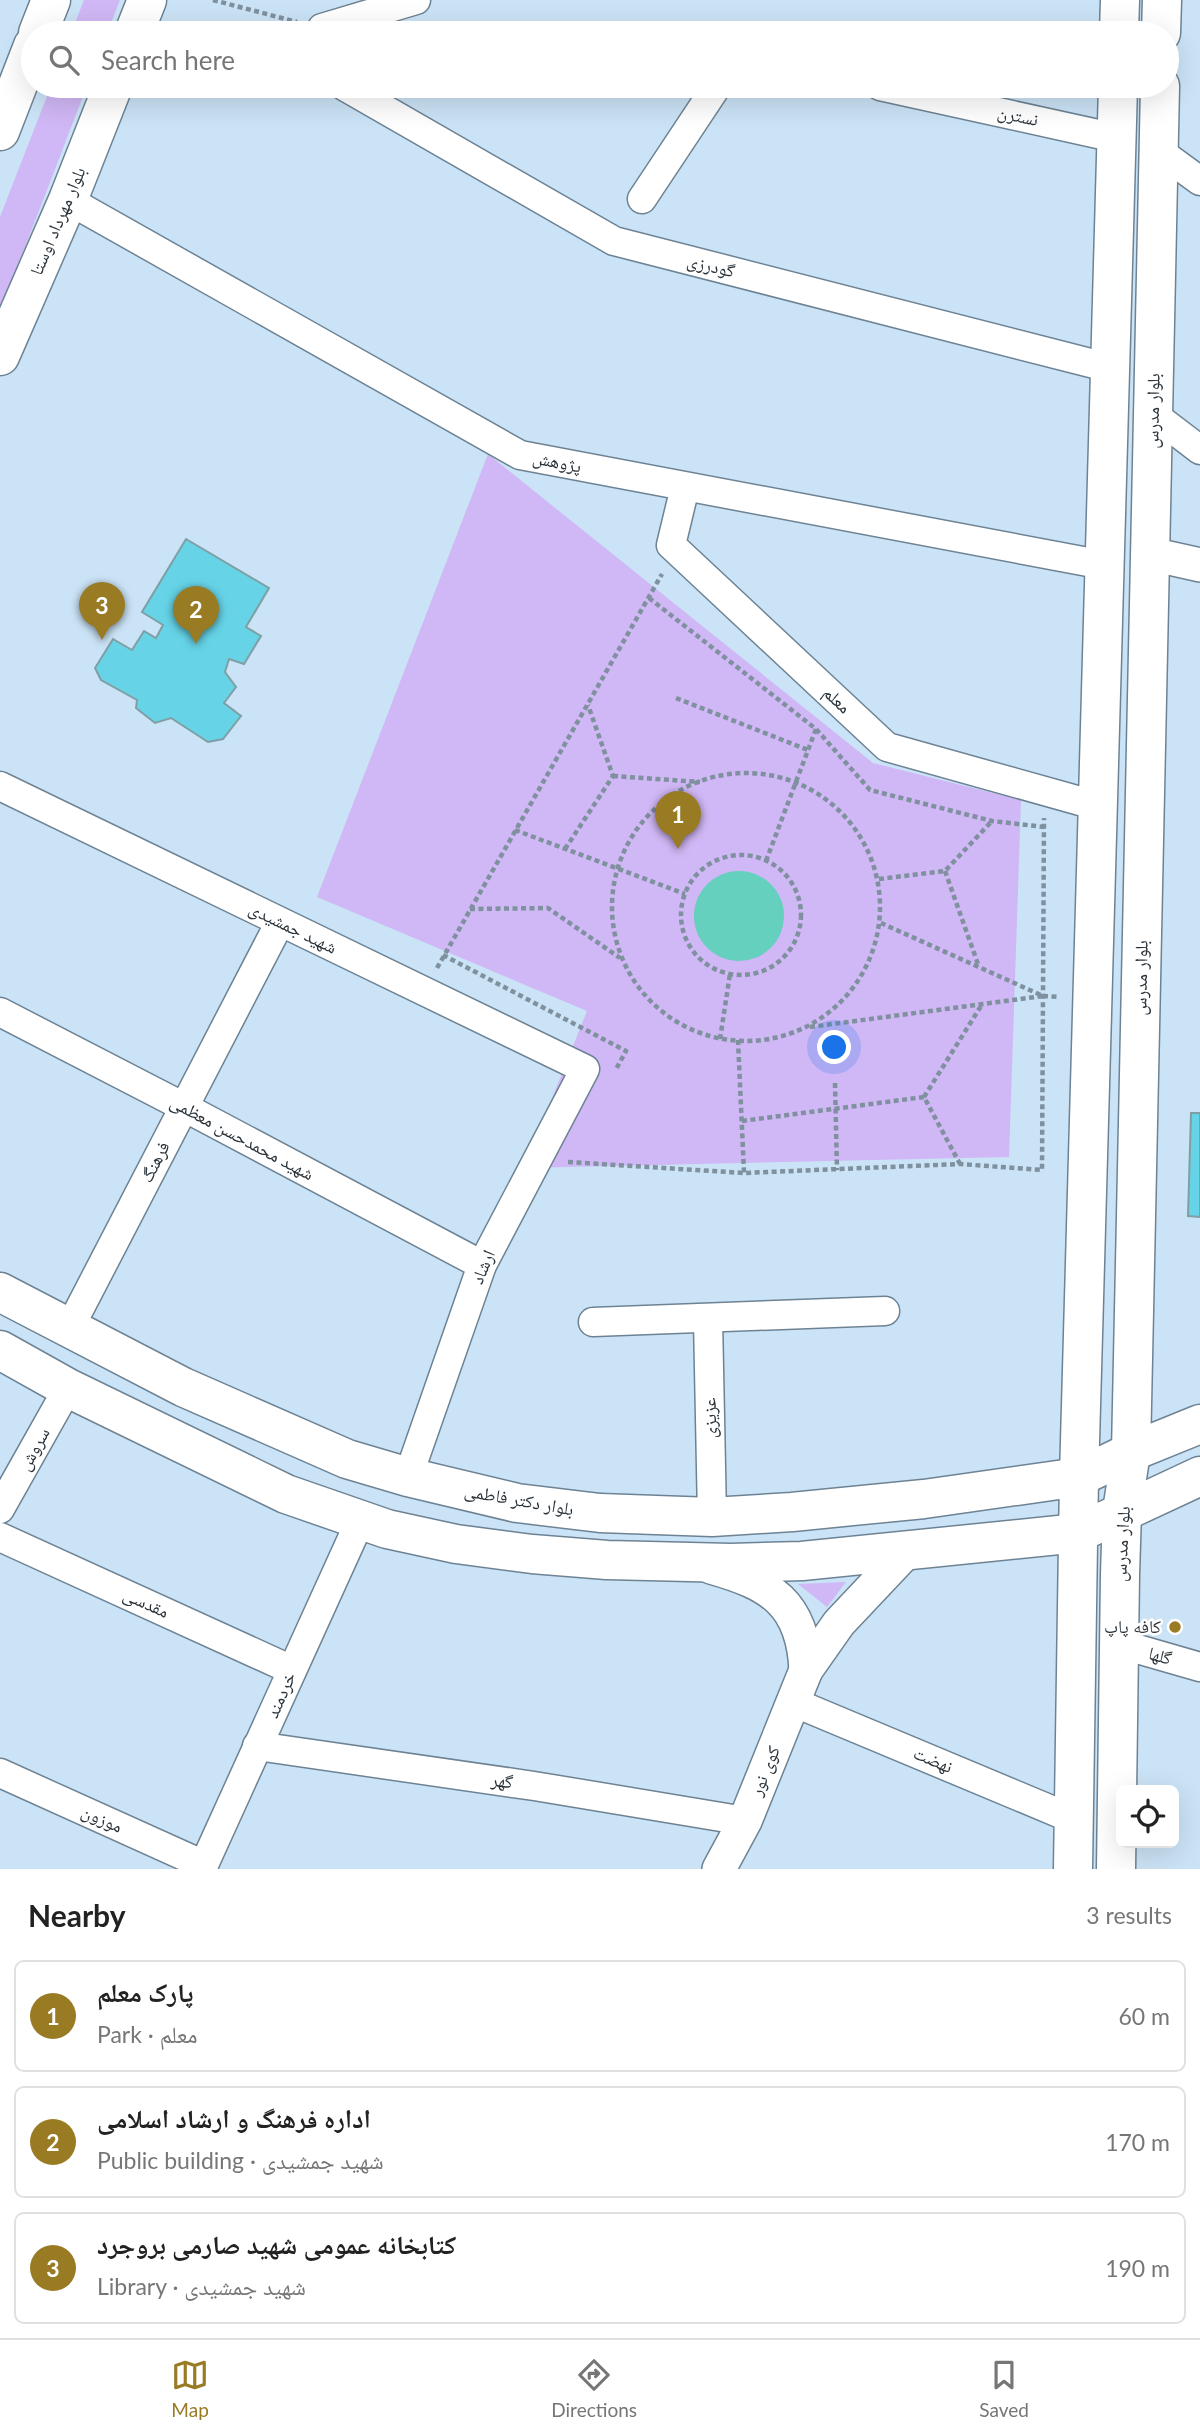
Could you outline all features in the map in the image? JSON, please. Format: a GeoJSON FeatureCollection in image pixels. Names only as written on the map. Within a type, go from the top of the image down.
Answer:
{"type":"FeatureCollection","features":[{"type":"Feature","properties":{"kind":"main road"},"geometry":{"type":"LineString","coordinates":[[43,21],[51,0]]}},
{"type":"Feature","properties":{"kind":"main road"},"geometry":{"type":"LineString","coordinates":[[139,21],[147,0]]}},
{"type":"Feature","properties":{"kind":"main road"},"geometry":{"type":"LineString","coordinates":[[1119,21],[1120,0]]}},
{"type":"Feature","properties":{"kind":"main road"},"geometry":{"type":"LineString","coordinates":[[1161,21],[1162,0]]}},
{"type":"Feature","properties":{"kind":"main road"},"geometry":{"type":"LineString","coordinates":[[0,131],[8,90],[21,67]]}},
{"type":"Feature","properties":{"kind":"main road","name":"بلوار مهرداد اوستا"},"geometry":{"type":"LineString","coordinates":[[0,356],[68,200],[108,98]]}},
{"type":"Feature","properties":{"kind":"main road"},"geometry":{"type":"LineString","coordinates":[[1073,1869],[1079,1477],[1118,98]]}},
{"type":"Feature","properties":{"kind":"main road","name":"بلوار مدرس"},"geometry":{"type":"LineString","coordinates":[[1115,1869],[1122,1511],[1131,1452],[1160,98]]}},
{"type":"Feature","properties":{"kind":"main road","name":"بلوار دکتر فاطمی"},"geometry":{"type":"LineString","coordinates":[[0,1292],[183,1387],[347,1459],[408,1477],[517,1503],[600,1513],[712,1517],[925,1500],[1079,1477],[1131,1452]]}},
{"type":"Feature","properties":{"kind":"main road"},"geometry":{"type":"LineString","coordinates":[[0,1350],[68,1388],[286,1494],[360,1521],[456,1544],[532,1554],[607,1560],[731,1563],[802,1561],[1078,1533],[1200,1476]]}},
{"type":"Feature","properties":{"kind":"main road"},"geometry":{"type":"LineString","coordinates":[[1131,1452],[1200,1424]]}},
{"type":"Feature","properties":{"kind":"street"},"geometry":{"type":"LineString","coordinates":[[353,21],[416,0]]}},
{"type":"Feature","properties":{"kind":"street","name":"گودرزی"},"geometry":{"type":"LineString","coordinates":[[365,98],[614,241],[1110,368]]}},
{"type":"Feature","properties":{"kind":"street"},"geometry":{"type":"LineString","coordinates":[[642,199],[709,98]]}},
{"type":"Feature","properties":{"kind":"street","name":"نسترن"},"geometry":{"type":"LineString","coordinates":[[934,98],[1116,138]]}},
{"type":"Feature","properties":{"kind":"street"},"geometry":{"type":"LineString","coordinates":[[1158,150],[1200,181]]}},
{"type":"Feature","properties":{"kind":"street","name":"پژوهش"},"geometry":{"type":"LineString","coordinates":[[68,200],[520,455],[1104,565]]}},
{"type":"Feature","properties":{"kind":"street"},"geometry":{"type":"LineString","coordinates":[[1153,414],[1200,450]]}},
{"type":"Feature","properties":{"kind":"street"},"geometry":{"type":"LineString","coordinates":[[677,549],[671,545],[685,487]]}},
{"type":"Feature","properties":{"kind":"street","name":"معلم"},"geometry":{"type":"LineString","coordinates":[[677,549],[887,747],[1098,806]]}},
{"type":"Feature","properties":{"kind":"street"},"geometry":{"type":"LineString","coordinates":[[1151,554],[1200,565]]}},
{"type":"Feature","properties":{"kind":"street","name":"شهید جمشیدی"},"geometry":{"type":"LineString","coordinates":[[0,786],[585,1069]]}},
{"type":"Feature","properties":{"kind":"street","name":"فرهنگ"},"geometry":{"type":"LineString","coordinates":[[69,1329],[280,922]]}},
{"type":"Feature","properties":{"kind":"street","name":"شهید محمدحسن معظمی"},"geometry":{"type":"LineString","coordinates":[[0,1013],[482,1265]]}},
{"type":"Feature","properties":{"kind":"street","name":"ارشاد"},"geometry":{"type":"LineString","coordinates":[[408,1477],[482,1265],[585,1069]]}},
{"type":"Feature","properties":{"kind":"street"},"geometry":{"type":"LineString","coordinates":[[593,1322],[885,1311]]}},
{"type":"Feature","properties":{"kind":"street","name":"عزیزی"},"geometry":{"type":"LineString","coordinates":[[708,1319],[712,1517]]}},
{"type":"Feature","properties":{"kind":"street","name":"سروش"},"geometry":{"type":"LineString","coordinates":[[0,1509],[68,1388]]}},
{"type":"Feature","properties":{"kind":"street","name":"خردمند"},"geometry":{"type":"LineString","coordinates":[[203,1867],[360,1521]]}},
{"type":"Feature","properties":{"kind":"street","name":"مقدسی"},"geometry":{"type":"LineString","coordinates":[[0,1536],[292,1670]]}},
{"type":"Feature","properties":{"kind":"street","name":"کوی نور"},"geometry":{"type":"LineString","coordinates":[[719,1869],[745,1821],[806,1670],[839,1623],[906,1552]]}},
{"type":"Feature","properties":{"kind":"street","name":"کوی نور"},"geometry":{"type":"LineString","coordinates":[[688,1561],[743,1576],[775,1594],[796,1618],[805,1646],[806,1670]]}},
{"type":"Feature","properties":{"kind":"street","name":"گلها"},"geometry":{"type":"LineString","coordinates":[[1120,1644],[1200,1667]]}},
{"type":"Feature","properties":{"kind":"street","name":"نهضت"},"geometry":{"type":"LineString","coordinates":[[793,1702],[1073,1819]]}},
{"type":"Feature","properties":{"kind":"street","name":"گهر"},"geometry":{"type":"LineString","coordinates":[[257,1746],[534,1786],[745,1821]]}},
{"type":"Feature","properties":{"kind":"street","name":"موزون"},"geometry":{"type":"LineString","coordinates":[[0,1773],[203,1867]]}},
{"type":"Feature","properties":{"kind":"path"},"geometry":{"type":"LineString","coordinates":[[213,0],[288,21]]}},
{"type":"Feature","properties":{"kind":"path"},"geometry":{"type":"LineString","coordinates":[[426,992],[443,955],[677,549]]}},
{"type":"Feature","properties":{"kind":"path"},"geometry":{"type":"LineString","coordinates":[[676,698],[808,750]]}},
{"type":"Feature","properties":{"kind":"path"},"geometry":{"type":"LineString","coordinates":[[588,704],[613,776]]}},
{"type":"Feature","properties":{"kind":"path"},"geometry":{"type":"LineString","coordinates":[[766,861],[816,729]]}},
{"type":"Feature","properties":{"kind":"path"},"geometry":{"type":"LineString","coordinates":[[807,1028],[843,1001],[868,965],[881,923],[878,879],[862,837],[833,804],[796,782],[750,773],[707,779],[667,799],[635,830],[616,869],[611,915],[621,958],[644,996],[679,1024],[720,1040],[765,1041],[807,1028],[1042,996]]}},
{"type":"Feature","properties":{"kind":"path"},"geometry":{"type":"LineString","coordinates":[[613,776],[700,782]]}},
{"type":"Feature","properties":{"kind":"path"},"geometry":{"type":"LineString","coordinates":[[565,849],[613,776]]}},
{"type":"Feature","properties":{"kind":"path"},"geometry":{"type":"LineString","coordinates":[[571,1155],[567,1164],[744,1173],[960,1164],[1042,1170],[1044,789]]}},
{"type":"Feature","properties":{"kind":"path"},"geometry":{"type":"LineString","coordinates":[[878,879],[945,871],[992,821]]}},
{"type":"Feature","properties":{"kind":"path"},"geometry":{"type":"LineString","coordinates":[[515,830],[685,894]]}},
{"type":"Feature","properties":{"kind":"path"},"geometry":{"type":"LineString","coordinates":[[733,856],[766,861],[785,874],[796,890],[801,908],[800,926],[794,944],[781,960],[764,971],[743,975],[730,974],[705,964],[691,949],[683,930],[681,910],[685,894],[698,873],[715,862],[733,856]]}},
{"type":"Feature","properties":{"kind":"path"},"geometry":{"type":"LineString","coordinates":[[945,871],[979,967]]}},
{"type":"Feature","properties":{"kind":"path"},"geometry":{"type":"LineString","coordinates":[[470,909],[548,908],[621,958]]}},
{"type":"Feature","properties":{"kind":"path"},"geometry":{"type":"LineString","coordinates":[[881,923],[1042,996]]}},
{"type":"Feature","properties":{"kind":"path"},"geometry":{"type":"LineString","coordinates":[[443,955],[626,1051],[613,1075]]}},
{"type":"Feature","properties":{"kind":"path"},"geometry":{"type":"LineString","coordinates":[[720,1040],[730,974]]}},
{"type":"Feature","properties":{"kind":"path"},"geometry":{"type":"LineString","coordinates":[[924,1097],[982,1005]]}},
{"type":"Feature","properties":{"kind":"path"},"geometry":{"type":"LineString","coordinates":[[737,1040],[744,1173]]}},
{"type":"Feature","properties":{"kind":"path"},"geometry":{"type":"LineString","coordinates":[[835,1083],[837,1170]]}},
{"type":"Feature","properties":{"kind":"path"},"geometry":{"type":"LineString","coordinates":[[924,1097],[960,1164]]}},
{"type":"Feature","properties":{"kind":"path"},"geometry":{"type":"LineString","coordinates":[[742,1121],[924,1097]]}},
{"type":"Feature","properties":{"kind":"shaded area"},"geometry":{"type":"Polygon","coordinates":[[[84,0],[120,0],[112,21],[76,21],[84,0]]]}},
{"type":"Feature","properties":{"kind":"shaded area"},"geometry":{"type":"Polygon","coordinates":[[[46,98],[82,98],[0,312],[0,217],[46,98]]]}},
{"type":"Feature","properties":{"kind":"shaded area"},"geometry":{"type":"Polygon","coordinates":[[[488,454],[873,763],[1021,800],[1009,1157],[524,1168],[587,1011],[317,897],[488,454]]]}},
{"type":"Feature","properties":{"kind":"shaded area"},"geometry":{"type":"Polygon","coordinates":[[[739,871],[756,874],[771,884],[781,899],[784,916],[781,933],[771,948],[756,958],[739,961],[722,958],[707,948],[697,933],[694,916],[697,899],[707,884],[722,874],[739,871]]]}},
{"type":"Feature","properties":{"kind":"shaded area"},"geometry":{"type":"Polygon","coordinates":[[[846,1582],[827,1607],[798,1584],[846,1582]]]}},
{"type":"Feature","properties":{"kind":"building"},"geometry":{"type":"Polygon","coordinates":[[[186,539],[269,588],[246,627],[261,636],[244,664],[229,659],[225,672],[236,687],[224,703],[241,716],[223,739],[208,742],[171,718],[155,723],[136,708],[137,700],[101,680],[95,668],[113,639],[132,650],[144,631],[156,638],[163,625],[142,612],[186,539]]]}},
{"type":"Feature","properties":{"kind":"building"},"geometry":{"type":"Polygon","coordinates":[[[1191,1113],[1200,1113],[1200,1217],[1188,1216],[1191,1113]]]}},
{"type":"Feature","properties":{"kind":"place","name":"کتابخانه عمومی شهید صارمی بروجرد"},"geometry":{"type":"Point","coordinates":[102,640]}},
{"type":"Feature","properties":{"kind":"place","name":"اداره فرهنگ و ارشاد اسلامی"},"geometry":{"type":"Point","coordinates":[196,644]}},
{"type":"Feature","properties":{"kind":"place","name":"پارک معلم"},"geometry":{"type":"Point","coordinates":[678,849]}},
{"type":"Feature","properties":{"kind":"place","name":"کافه پاپ"},"geometry":{"type":"Point","coordinates":[1175,1627]}}]}
